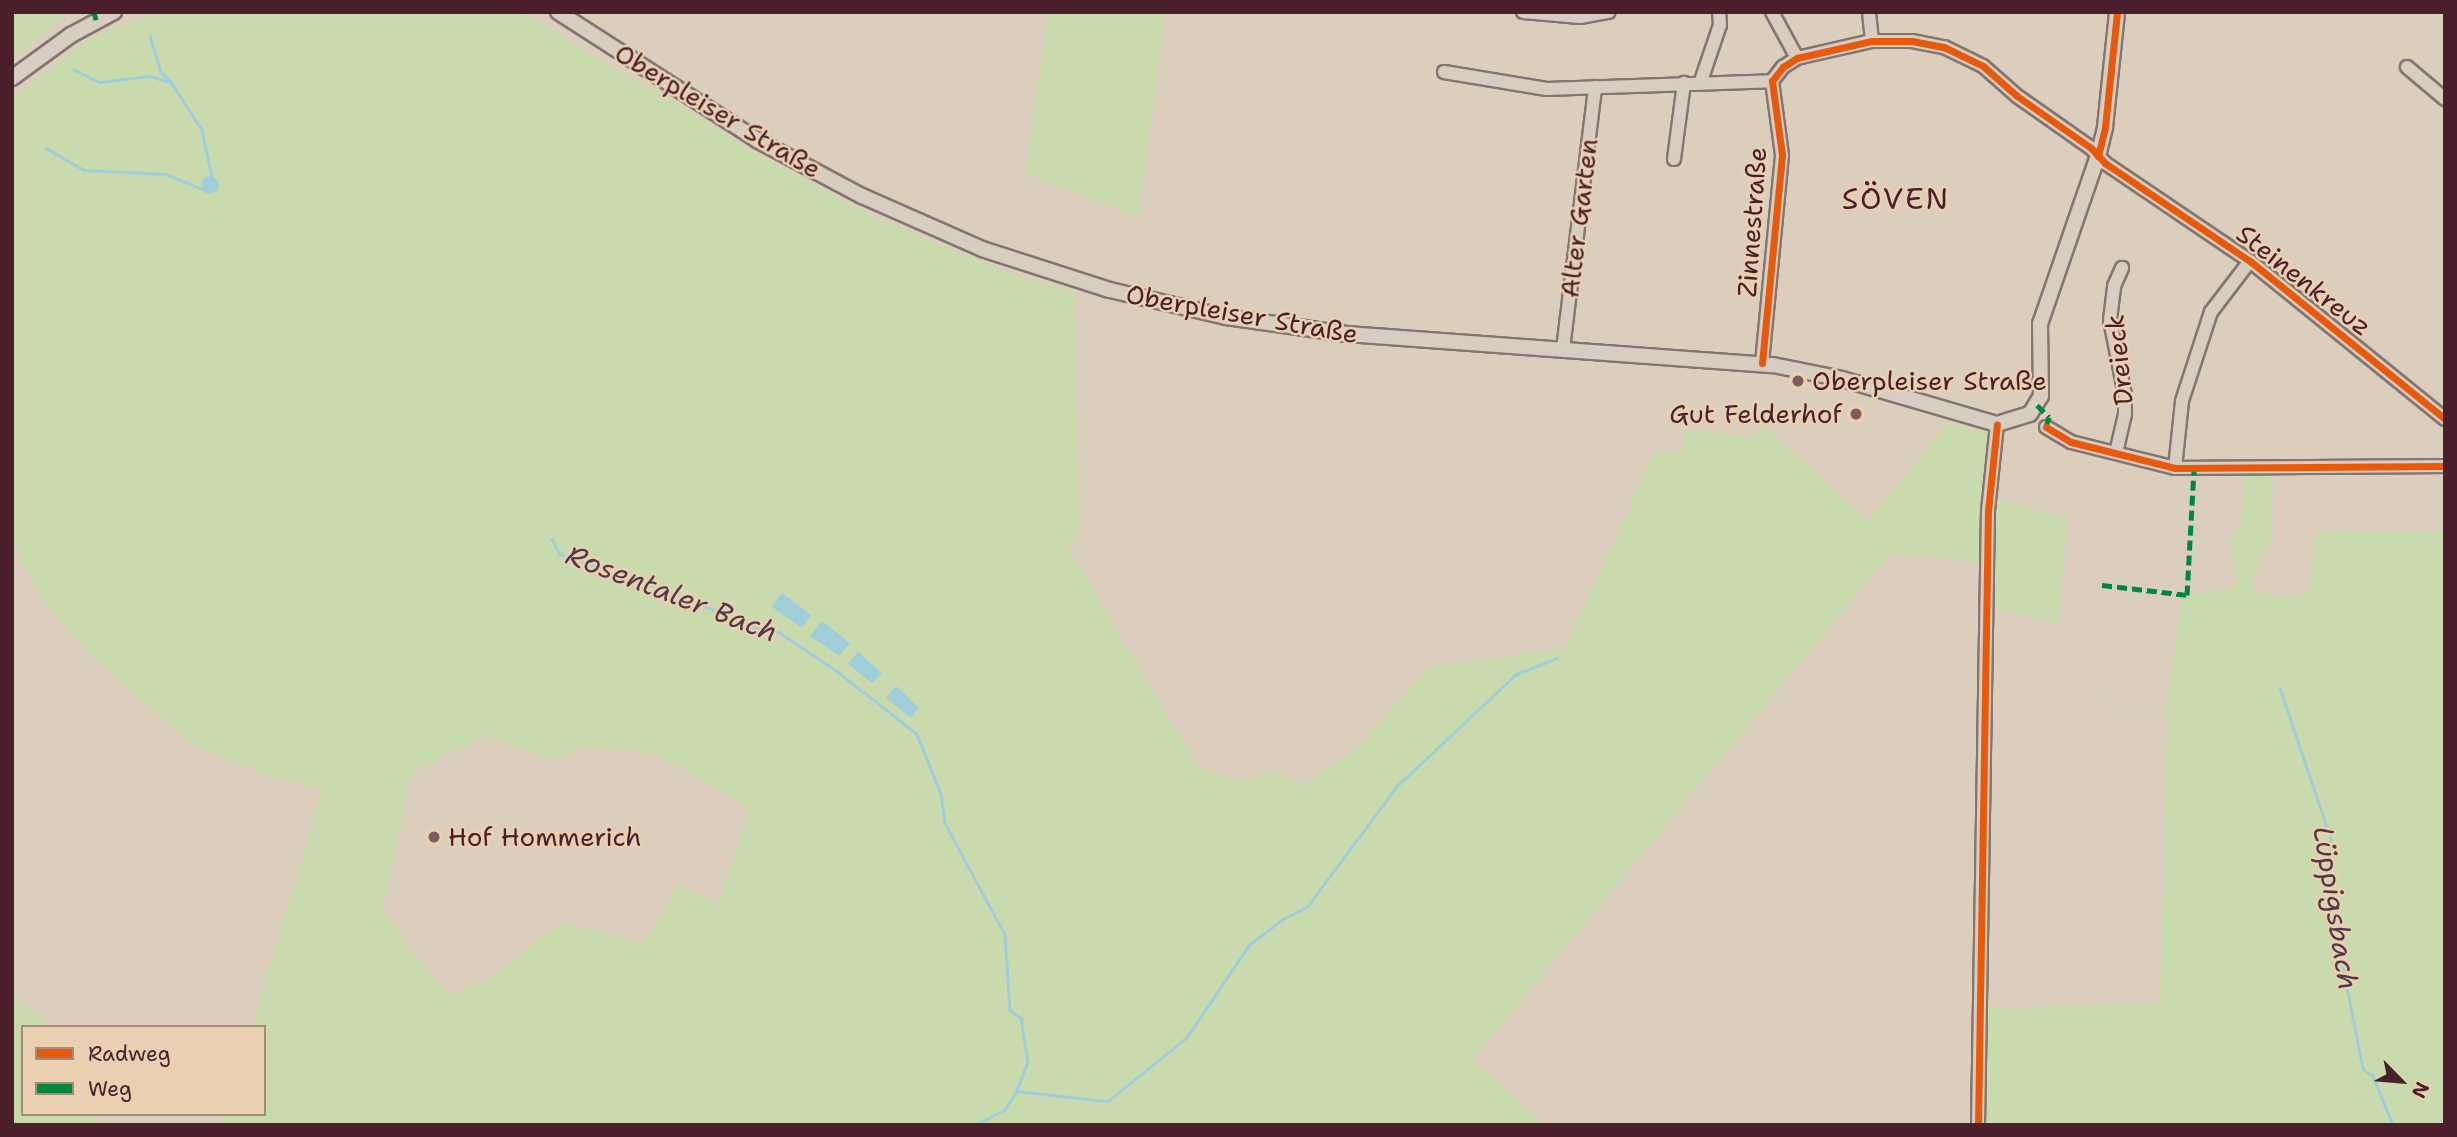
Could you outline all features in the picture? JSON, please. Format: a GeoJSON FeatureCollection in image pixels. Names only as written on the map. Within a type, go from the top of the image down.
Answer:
{"type":"FeatureCollection","features":[{"type":"Feature","properties":{"kind":"main road"},"geometry":{"type":"LineString","coordinates":[[12,78],[71,35],[114,12]]}},
{"type":"Feature","properties":{"kind":"main road","name":"Oberpleiser Straße"},"geometry":{"type":"LineString","coordinates":[[558,12],[757,140],[862,196],[1021,263],[1120,293],[1288,327],[1410,340],[1762,363],[1842,379],[1997,424]]}},
{"type":"Feature","properties":{"kind":"main road"},"geometry":{"type":"LineString","coordinates":[[1997,424],[2019,420],[2030,414],[2041,396],[2040,324],[2098,156],[2105,127],[2117,12]]}},
{"type":"Feature","properties":{"kind":"street"},"geometry":{"type":"LineString","coordinates":[[1524,12],[1580,18],[1609,12]]}},
{"type":"Feature","properties":{"kind":"street"},"geometry":{"type":"LineString","coordinates":[[1701,81],[1720,25],[1719,12]]}},
{"type":"Feature","properties":{"kind":"street"},"geometry":{"type":"LineString","coordinates":[[1772,12],[1797,58]]}},
{"type":"Feature","properties":{"kind":"street"},"geometry":{"type":"LineString","coordinates":[[1869,12],[1872,41]]}},
{"type":"Feature","properties":{"kind":"street"},"geometry":{"type":"LineString","coordinates":[[1444,72],[1547,89],[1701,81],[1772,81],[1783,67],[1797,58],[1872,41],[1912,41],[1959,52],[1983,66],[2017,96],[2098,156]]}},
{"type":"Feature","properties":{"kind":"street"},"geometry":{"type":"LineString","coordinates":[[2407,67],[2445,99]]}},
{"type":"Feature","properties":{"kind":"street","name":"Zinnestraße"},"geometry":{"type":"LineString","coordinates":[[1762,363],[1782,155],[1772,81]]}},
{"type":"Feature","properties":{"kind":"street"},"geometry":{"type":"LineString","coordinates":[[1674,159],[1684,83]]}},
{"type":"Feature","properties":{"kind":"street","name":"Alter Garten"},"geometry":{"type":"LineString","coordinates":[[1563,349],[1595,87]]}},
{"type":"Feature","properties":{"kind":"street","name":"Steinenkreuz"},"geometry":{"type":"LineString","coordinates":[[2098,156],[2250,261],[2444,418]]}},
{"type":"Feature","properties":{"kind":"street"},"geometry":{"type":"LineString","coordinates":[[2175,468],[2182,401],[2211,312],[2250,261]]}},
{"type":"Feature","properties":{"kind":"street","name":"Dreieck"},"geometry":{"type":"LineString","coordinates":[[2116,453],[2125,415],[2125,395],[2110,320],[2114,286],[2122,268]]}},
{"type":"Feature","properties":{"kind":"street"},"geometry":{"type":"LineString","coordinates":[[1978,1125],[1987,511],[1997,424]]}},
{"type":"Feature","properties":{"kind":"street"},"geometry":{"type":"LineString","coordinates":[[2046,427],[2071,442],[2175,468],[2445,466]]}},
{"type":"Feature","properties":{"kind":"green space"},"geometry":{"type":"Polygon","coordinates":[[[12,12],[70,12],[12,60],[12,12]]]}},
{"type":"Feature","properties":{"kind":"green space"},"geometry":{"type":"Polygon","coordinates":[[[165,12],[517,12],[540,22],[649,90],[652,87],[775,164],[878,219],[1008,272],[1074,292],[1079,538],[1066,543],[1194,761],[1207,770],[1245,782],[1274,772],[1303,785],[1355,750],[1429,667],[1565,648],[1655,452],[1682,454],[1686,428],[1754,438],[1760,422],[1868,521],[1948,423],[1991,434],[1981,563],[1891,553],[1472,1060],[1546,1125],[222,1125],[224,1116],[266,1116],[266,1025],[253,1025],[323,789],[267,775],[196,747],[91,656],[38,594],[12,541],[12,99],[74,50],[107,30],[165,12]],[[708,609],[797,646],[789,638],[708,609]],[[488,735],[412,773],[382,911],[447,994],[485,982],[563,921],[642,945],[678,886],[719,904],[749,808],[659,755],[584,747],[551,759],[488,735]]]}},
{"type":"Feature","properties":{"kind":"green space"},"geometry":{"type":"Polygon","coordinates":[[[1048,12],[1165,12],[1138,217],[1025,173],[1048,12]]]}},
{"type":"Feature","properties":{"kind":"green space"},"geometry":{"type":"Polygon","coordinates":[[[2273,474],[2271,534],[2269,545],[2254,572],[2253,588],[2279,598],[2309,594],[2317,532],[2445,531],[2445,1125],[1985,1125],[1985,1008],[2160,1003],[2167,718],[1992,675],[2164,716],[2183,596],[2236,587],[2237,575],[2230,544],[2232,535],[2241,525],[2245,475],[2273,474]]]}},
{"type":"Feature","properties":{"kind":"green space"},"geometry":{"type":"Polygon","coordinates":[[[1997,498],[2067,519],[2059,624],[1994,609],[1997,498]]]}},
{"type":"Feature","properties":{"kind":"green space"},"geometry":{"type":"Polygon","coordinates":[[[12,995],[49,1025],[21,1025],[21,1116],[92,1116],[103,1125],[12,1125],[12,995]]]}},
{"type":"Feature","properties":{"kind":"water"},"geometry":{"type":"Polygon","coordinates":[[[210,176],[216,179],[219,185],[216,191],[210,194],[204,191],[201,185],[204,179],[210,176]]]}},
{"type":"Feature","properties":{"kind":"water"},"geometry":{"type":"Polygon","coordinates":[[[782,593],[811,615],[802,628],[772,607],[782,593]]]}},
{"type":"Feature","properties":{"kind":"water"},"geometry":{"type":"Polygon","coordinates":[[[822,621],[850,643],[839,656],[810,636],[822,621]]]}},
{"type":"Feature","properties":{"kind":"water"},"geometry":{"type":"Polygon","coordinates":[[[858,652],[882,673],[872,683],[848,664],[858,652]]]}},
{"type":"Feature","properties":{"kind":"water"},"geometry":{"type":"Polygon","coordinates":[[[896,686],[919,708],[911,718],[886,698],[896,686]]]}},
{"type":"Feature","properties":{"kind":"waterway"},"geometry":{"type":"LineString","coordinates":[[150,36],[161,72],[171,82],[202,130],[212,177]]}},
{"type":"Feature","properties":{"kind":"waterway"},"geometry":{"type":"LineString","coordinates":[[73,69],[100,82],[150,76],[170,82]]}},
{"type":"Feature","properties":{"kind":"waterway"},"geometry":{"type":"LineString","coordinates":[[46,148],[84,170],[165,174],[205,190]]}},
{"type":"Feature","properties":{"kind":"waterway","name":"Rosentaler Bach"},"geometry":{"type":"LineString","coordinates":[[552,539],[560,554],[671,592],[723,614],[739,625],[779,632],[838,672],[917,734],[941,794],[945,823],[1005,935],[1010,1010],[1021,1018],[1028,1062],[1017,1091],[1005,1110],[976,1125]]}},
{"type":"Feature","properties":{"kind":"waterway"},"geometry":{"type":"LineString","coordinates":[[1017,1091],[1108,1101],[1187,1037],[1249,945],[1283,919],[1307,907],[1397,786],[1515,675],[1557,658]]}},
{"type":"Feature","properties":{"kind":"waterway","name":"Lüppigsbach"},"geometry":{"type":"LineString","coordinates":[[2280,688],[2331,839],[2327,885],[2363,1069],[2373,1076],[2393,1125]]}},
{"type":"Feature","properties":{"kind":"marked path"},"geometry":{"type":"LineString","coordinates":[[94,12],[96,20]]}},
{"type":"Feature","properties":{"kind":"marked path"},"geometry":{"type":"LineString","coordinates":[[2037,405],[2049,417],[2046,427]]}},
{"type":"Feature","properties":{"kind":"marked path"},"geometry":{"type":"LineString","coordinates":[[2102,585],[2187,595],[2194,468]]}},
{"type":"Feature","properties":{"kind":"cycle path"},"geometry":{"type":"LineString","coordinates":[[2098,156],[2105,127],[2117,12]]}},
{"type":"Feature","properties":{"kind":"cycle path"},"geometry":{"type":"LineString","coordinates":[[1762,363],[1782,155],[1772,81],[1783,67],[1797,58],[1872,41],[1912,41],[1944,47],[1983,66],[2017,96],[2091,148],[2105,163],[2250,261],[2445,419]]}},
{"type":"Feature","properties":{"kind":"cycle path"},"geometry":{"type":"LineString","coordinates":[[1978,1125],[1988,511],[1997,424]]}},
{"type":"Feature","properties":{"kind":"cycle path"},"geometry":{"type":"LineString","coordinates":[[2046,427],[2071,442],[2175,468],[2445,466]]}},
{"type":"Feature","properties":{"kind":"place","name":"Oberpleiser Straße"},"geometry":{"type":"Point","coordinates":[1798,381]}},
{"type":"Feature","properties":{"kind":"place","name":"Gut Felderhof"},"geometry":{"type":"Point","coordinates":[1856,414]}},
{"type":"Feature","properties":{"kind":"place","name":"Hof Hommerich"},"geometry":{"type":"Point","coordinates":[434,837]}},
{"type":"Feature","properties":{"kind":"district","name":"SÖVEN"},"geometry":{"type":"Point","coordinates":[1896,199]}}]}
